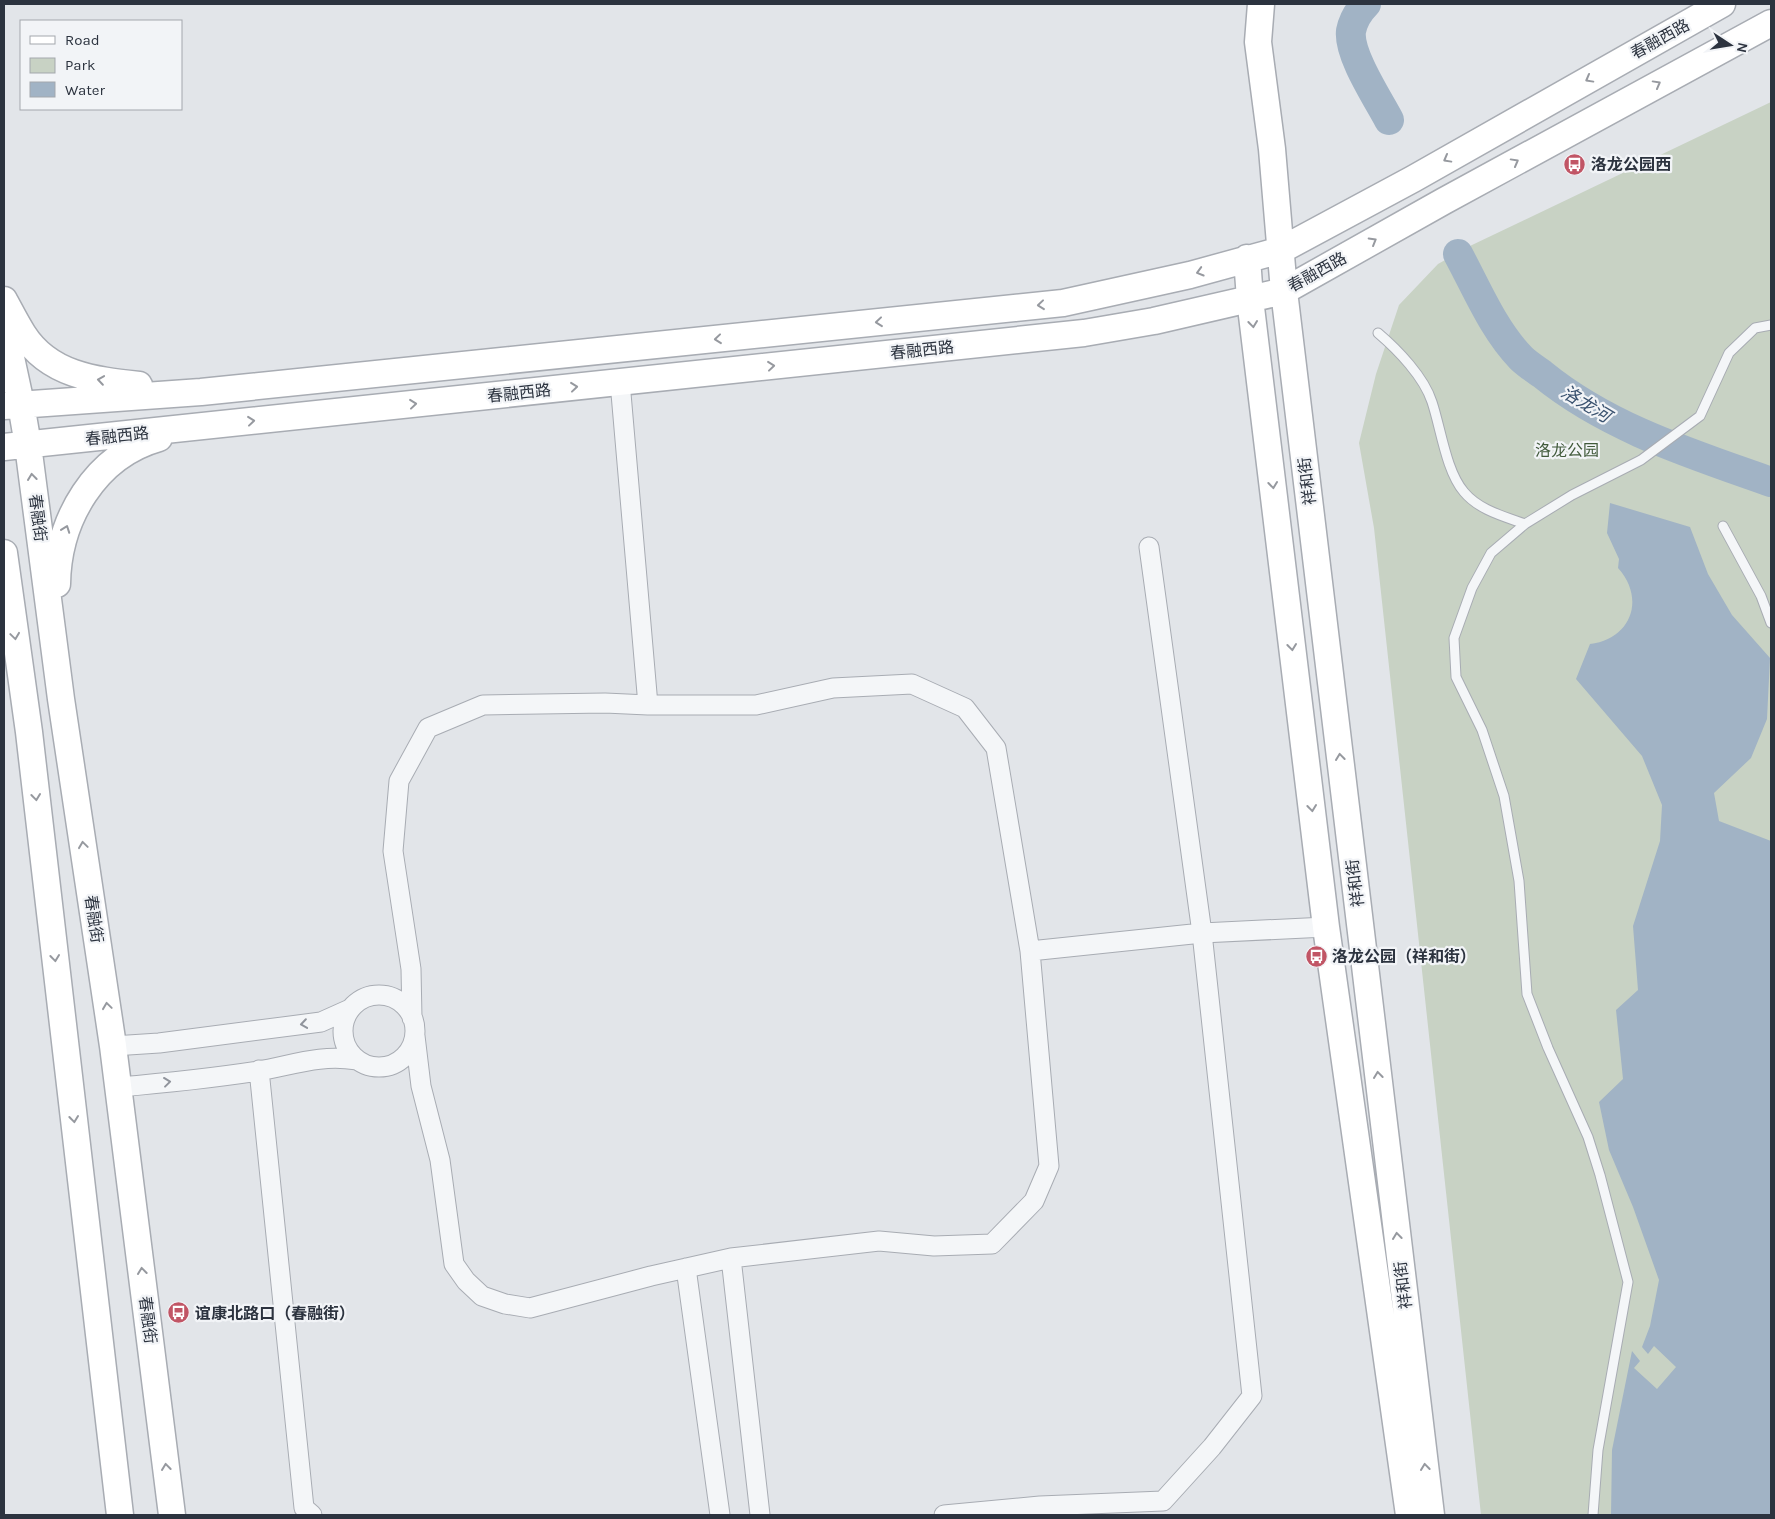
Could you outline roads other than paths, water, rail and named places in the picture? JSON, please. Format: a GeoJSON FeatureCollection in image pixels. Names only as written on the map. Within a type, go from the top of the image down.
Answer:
{"type":"FeatureCollection","features":[{"type":"Feature","properties":{"kind":"main road","name":"祥和街"},"geometry":{"type":"LineString","coordinates":[[1261,4],[1258,42],[1272,149],[1284,291],[1431,1515]]}},
{"type":"Feature","properties":{"kind":"main road","name":"春融西路"},"geometry":{"type":"LineString","coordinates":[[13,405],[201,392],[1063,303],[1190,275],[1281,250],[1413,179],[1722,4]]}},
{"type":"Feature","properties":{"kind":"main road","name":"春融西路"},"geometry":{"type":"LineString","coordinates":[[16,446],[1084,333],[1154,321],[1284,291],[1452,196],[1771,23]]}},
{"type":"Feature","properties":{"kind":"main road","name":"祥和街"},"geometry":{"type":"LineString","coordinates":[[1247,258],[1250,299],[1326,927],[1409,1515]]}},
{"type":"Feature","properties":{"kind":"main road"},"geometry":{"type":"LineString","coordinates":[[4,300],[23,335],[42,355],[64,370],[92,379],[201,392]]}},
{"type":"Feature","properties":{"kind":"main road","name":"春融街"},"geometry":{"type":"LineString","coordinates":[[4,324],[16,446],[61,699],[113,1046],[172,1515]]}},
{"type":"Feature","properties":{"kind":"main road"},"geometry":{"type":"LineString","coordinates":[[61,699],[57,582],[60,548],[72,515],[98,474],[129,451],[144,443],[203,426]]}},
{"type":"Feature","properties":{"kind":"main road"},"geometry":{"type":"LineString","coordinates":[[4,552],[7,595],[29,732],[120,1515]]}},
{"type":"Feature","properties":{"kind":"street"},"geometry":{"type":"LineString","coordinates":[[620,382],[648,705]]}},
{"type":"Feature","properties":{"kind":"street"},"geometry":{"type":"LineString","coordinates":[[944,1515],[1040,1506],[1163,1501],[1212,1447],[1252,1396],[1202,933],[1149,547]]}},
{"type":"Feature","properties":{"kind":"street"},"geometry":{"type":"LineString","coordinates":[[912,684],[965,708],[996,748],[1030,951],[1049,1166],[1034,1201],[992,1244],[934,1246],[879,1241],[731,1258],[530,1308],[505,1304],[482,1296],[466,1281],[454,1264],[440,1160],[422,1086],[414,1027],[411,969],[394,851],[399,781],[428,728],[483,704],[605,703],[648,705],[756,705],[833,688],[912,684]]}},
{"type":"Feature","properties":{"kind":"street"},"geometry":{"type":"LineString","coordinates":[[1030,951],[1202,933],[1326,927]]}},
{"type":"Feature","properties":{"kind":"street"},"geometry":{"type":"LineString","coordinates":[[384,995],[400,986],[411,969]]}},
{"type":"Feature","properties":{"kind":"street"},"geometry":{"type":"LineString","coordinates":[[118,1088],[259,1070],[326,1057],[356,1060],[373,1068],[392,1065],[407,1054],[412,1046],[414,1027],[401,1002],[384,995],[374,995],[365,997],[350,1009],[345,1017],[343,1036],[345,1045],[356,1060]]}},
{"type":"Feature","properties":{"kind":"street"},"geometry":{"type":"LineString","coordinates":[[113,1046],[159,1043],[321,1022],[350,1009]]}},
{"type":"Feature","properties":{"kind":"street"},"geometry":{"type":"LineString","coordinates":[[392,1065],[410,1074],[422,1086]]}},
{"type":"Feature","properties":{"kind":"street"},"geometry":{"type":"LineString","coordinates":[[259,1070],[304,1508],[312,1515]]}},
{"type":"Feature","properties":{"kind":"street"},"geometry":{"type":"LineString","coordinates":[[731,1258],[760,1515]]}},
{"type":"Feature","properties":{"kind":"street"},"geometry":{"type":"LineString","coordinates":[[686,1268],[720,1515]]}},
{"type":"Feature","properties":{"kind":"lane"},"geometry":{"type":"LineString","coordinates":[[1593,1515],[1598,1450],[1628,1282],[1600,1175],[1588,1138],[1548,1048],[1527,994],[1519,881],[1504,796],[1482,730],[1456,678],[1454,638],[1472,588],[1491,553],[1525,524],[1572,495],[1641,460],[1700,416],[1729,353],[1755,328],[1771,325]]}},
{"type":"Feature","properties":{"kind":"lane"},"geometry":{"type":"LineString","coordinates":[[1378,333],[1390,343],[1413,369],[1431,400],[1448,462],[1463,492],[1477,505],[1525,524]]}},
{"type":"Feature","properties":{"kind":"lane"},"geometry":{"type":"LineString","coordinates":[[1723,526],[1761,596],[1771,623]]}},
{"type":"Feature","properties":{"kind":"water"},"geometry":{"type":"Polygon","coordinates":[[[1610,503],[1690,527],[1708,574],[1732,615],[1770,658],[1767,719],[1751,758],[1714,793],[1719,821],[1771,841],[1771,1515],[1611,1515],[1612,1450],[1632,1351],[1640,1361],[1634,1368],[1657,1389],[1676,1367],[1654,1346],[1648,1354],[1642,1347],[1650,1326],[1659,1280],[1633,1207],[1609,1150],[1599,1102],[1623,1079],[1616,1010],[1638,990],[1633,926],[1660,841],[1662,805],[1642,756],[1576,679],[1590,644],[1604,641],[1616,634],[1630,616],[1631,592],[1627,580],[1618,568],[1619,559],[1607,533],[1610,503]]]}},
{"type":"Feature","properties":{"kind":"waterway","name":"洛龙河"},"geometry":{"type":"LineString","coordinates":[[1366,4],[1353,24],[1351,41],[1371,89],[1389,120]]}},
{"type":"Feature","properties":{"kind":"waterway","name":"洛龙河"},"geometry":{"type":"LineString","coordinates":[[1458,254],[1486,308],[1511,347],[1521,358],[1568,393],[1595,410],[1652,438],[1771,482]]}},
{"type":"Feature","properties":{"kind":"place","name":"洛龙公园西"},"geometry":{"type":"Point","coordinates":[1575,164]}},
{"type":"Feature","properties":{"kind":"place","name":"洛龙公园（祥和街）"},"geometry":{"type":"Point","coordinates":[1316,956]}},
{"type":"Feature","properties":{"kind":"place","name":"谊康北路口（春融街）"},"geometry":{"type":"Point","coordinates":[179,1313]}},
{"type":"Feature","properties":{"kind":"park label","name":"洛龙公园"},"geometry":{"type":"Point","coordinates":[1567,450]}}]}
